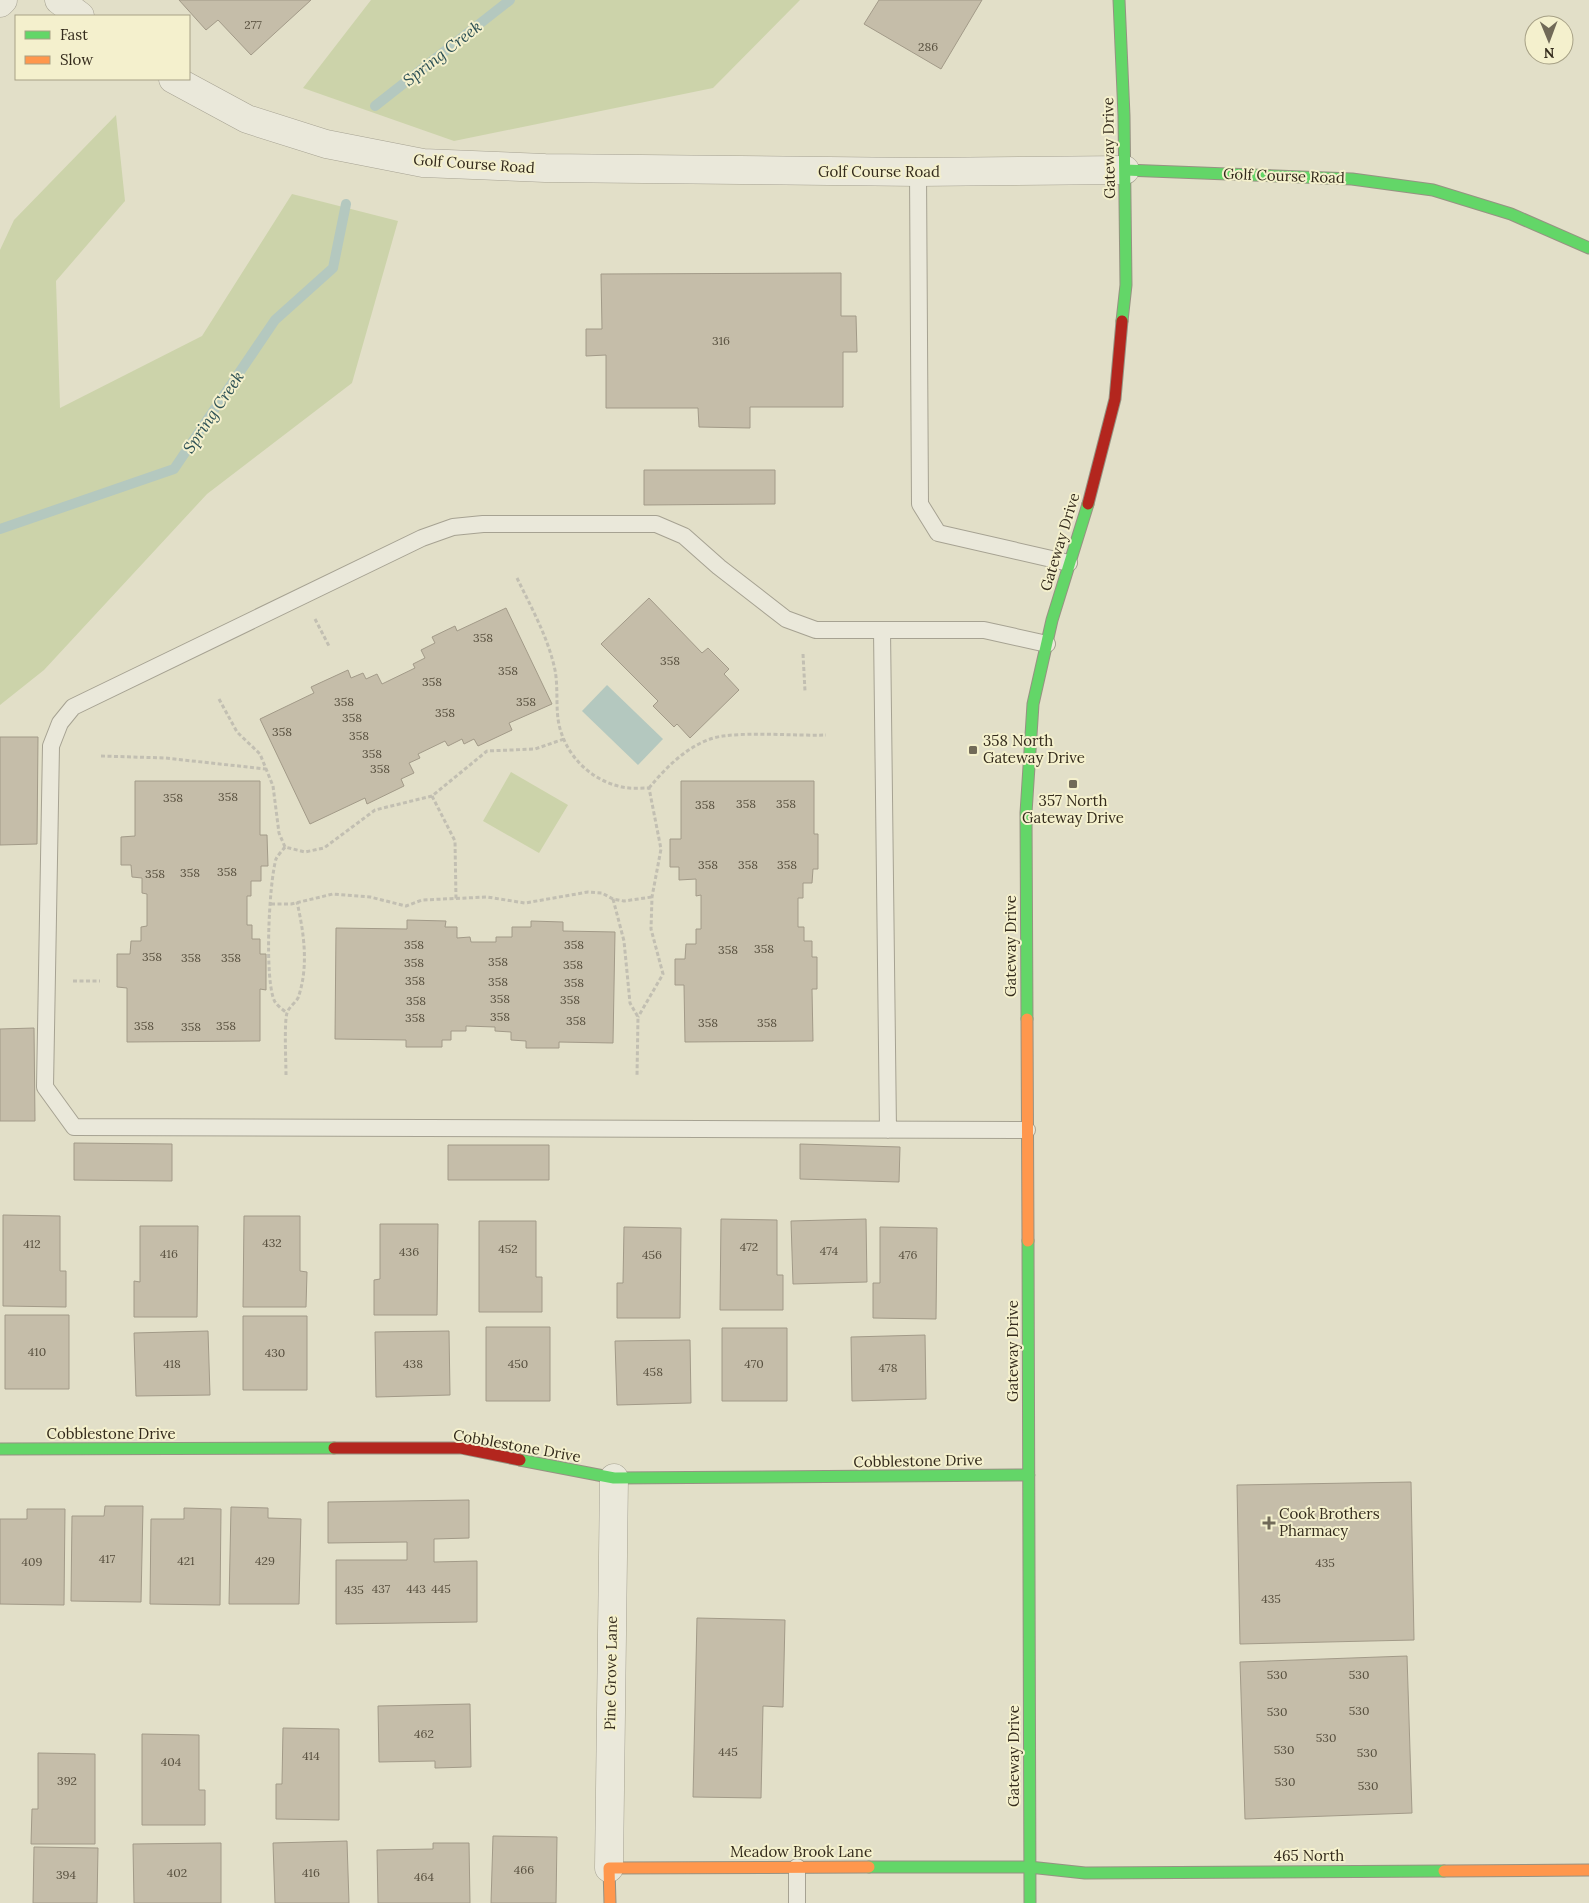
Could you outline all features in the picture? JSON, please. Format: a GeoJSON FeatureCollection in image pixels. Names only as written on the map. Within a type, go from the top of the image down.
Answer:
{"type":"FeatureCollection","features":[{"type":"Feature","properties":{"kind":"street"},"geometry":{"type":"LineString","coordinates":[[0,3],[3,0]]}},
{"type":"Feature","properties":{"kind":"street"},"geometry":{"type":"LineString","coordinates":[[59,0],[79,15]]}},
{"type":"Feature","properties":{"kind":"street","name":"Gateway Drive"},"geometry":{"type":"LineString","coordinates":[[1030,1903],[1026,813],[1033,704],[1046,644],[1098,471],[1115,399],[1126,286],[1125,170],[1119,0]]}},
{"type":"Feature","properties":{"kind":"street","name":"Golf Course Road"},"geometry":{"type":"LineString","coordinates":[[176,80],[247,118],[326,144],[423,163],[545,168],[918,172],[1125,170],[1352,179],[1433,190],[1511,214],[1589,248]]}},
{"type":"Feature","properties":{"kind":"street","name":"Cobblestone Drive"},"geometry":{"type":"LineString","coordinates":[[0,1449],[461,1448],[614,1478],[1029,1474]]}},
{"type":"Feature","properties":{"kind":"street","name":"Pine Grove Lane"},"geometry":{"type":"LineString","coordinates":[[609,1868],[614,1478]]}},
{"type":"Feature","properties":{"kind":"street","name":"Meadow Brook Lane"},"geometry":{"type":"LineString","coordinates":[[609,1868],[1029,1867]]}},
{"type":"Feature","properties":{"kind":"street","name":"465 North"},"geometry":{"type":"LineString","coordinates":[[1029,1867],[1085,1873],[1589,1870]]}},
{"type":"Feature","properties":{"kind":"street"},"geometry":{"type":"LineString","coordinates":[[609,1868],[610,1903]]}},
{"type":"Feature","properties":{"kind":"lane"},"geometry":{"type":"LineString","coordinates":[[918,172],[920,504],[938,533],[1069,563]]}},
{"type":"Feature","properties":{"kind":"lane"},"geometry":{"type":"LineString","coordinates":[[1027,1130],[74,1127],[45,1088],[51,746],[60,723],[73,707],[414,542],[453,527],[483,524],[656,524],[684,536],[719,567],[786,619],[816,630],[984,630],[1046,644]]}},
{"type":"Feature","properties":{"kind":"lane"},"geometry":{"type":"LineString","coordinates":[[882,630],[888,1130]]}},
{"type":"Feature","properties":{"kind":"lane"},"geometry":{"type":"LineString","coordinates":[[797,1867],[797,1903]]}},
{"type":"Feature","properties":{"kind":"path"},"geometry":{"type":"LineString","coordinates":[[517,578],[542,630],[555,670],[558,721],[566,747],[580,765],[599,778],[623,788],[649,788]]}},
{"type":"Feature","properties":{"kind":"path"},"geometry":{"type":"LineString","coordinates":[[802,625],[805,691]]}},
{"type":"Feature","properties":{"kind":"path"},"geometry":{"type":"LineString","coordinates":[[218,699],[237,732],[260,754],[273,786],[280,833],[285,847]]}},
{"type":"Feature","properties":{"kind":"path"},"geometry":{"type":"LineString","coordinates":[[638,1017],[663,974],[651,928],[652,898],[661,849],[649,788],[665,768],[690,750],[722,736],[826,735]]}},
{"type":"Feature","properties":{"kind":"path"},"geometry":{"type":"LineString","coordinates":[[285,847],[305,852],[324,848],[375,810],[432,796],[487,751],[535,749],[564,739]]}},
{"type":"Feature","properties":{"kind":"path"},"geometry":{"type":"LineString","coordinates":[[101,756],[165,758],[266,768]]}},
{"type":"Feature","properties":{"kind":"path"},"geometry":{"type":"LineString","coordinates":[[432,796],[454,840],[456,899]]}},
{"type":"Feature","properties":{"kind":"path"},"geometry":{"type":"LineString","coordinates":[[285,847],[277,857],[271,904],[270,982],[276,1002],[286,1013]]}},
{"type":"Feature","properties":{"kind":"path"},"geometry":{"type":"LineString","coordinates":[[271,904],[297,902],[333,894],[370,897],[406,906],[422,900],[487,897],[525,903],[588,892],[602,893],[613,899],[624,901],[652,898]]}},
{"type":"Feature","properties":{"kind":"path"},"geometry":{"type":"LineString","coordinates":[[613,899],[624,940],[630,1002],[638,1017],[637,1076]]}},
{"type":"Feature","properties":{"kind":"path"},"geometry":{"type":"LineString","coordinates":[[286,1075],[286,1013],[297,1000],[302,982],[304,939],[297,902]]}},
{"type":"Feature","properties":{"kind":"green space"},"geometry":{"type":"Polygon","coordinates":[[[371,0],[800,0],[713,88],[454,141],[303,88],[371,0]]]}},
{"type":"Feature","properties":{"kind":"green space"},"geometry":{"type":"Polygon","coordinates":[[[116,115],[125,201],[56,281],[60,408],[202,336],[292,194],[398,221],[352,383],[207,494],[44,670],[0,705],[0,250],[14,220],[116,115]]]}},
{"type":"Feature","properties":{"kind":"green space"},"geometry":{"type":"Polygon","coordinates":[[[511,772],[568,805],[539,853],[483,821],[511,772]]]}},
{"type":"Feature","properties":{"kind":"shaded area"},"geometry":{"type":"Polygon","coordinates":[[[607,685],[663,739],[638,765],[582,711],[607,685]]]}},
{"type":"Feature","properties":{"kind":"building"},"geometry":{"type":"Polygon","coordinates":[[[179,0],[311,0],[251,55],[218,20],[206,30],[179,0]]]}},
{"type":"Feature","properties":{"kind":"building"},"geometry":{"type":"Polygon","coordinates":[[[879,0],[982,0],[941,69],[864,24],[879,0]]]}},
{"type":"Feature","properties":{"kind":"building"},"geometry":{"type":"Polygon","coordinates":[[[841,273],[841,316],[856,316],[857,352],[843,352],[843,407],[750,407],[750,428],[699,427],[698,408],[606,408],[606,355],[586,356],[586,329],[602,329],[601,274],[841,273]]]}},
{"type":"Feature","properties":{"kind":"building"},"geometry":{"type":"Polygon","coordinates":[[[644,470],[775,470],[775,504],[644,505],[644,470]]]}},
{"type":"Feature","properties":{"kind":"building"},"geometry":{"type":"Polygon","coordinates":[[[649,598],[702,653],[708,648],[729,669],[724,674],[739,690],[690,738],[677,724],[674,727],[653,706],[658,701],[601,644],[649,598]]]}},
{"type":"Feature","properties":{"kind":"building"},"geometry":{"type":"Polygon","coordinates":[[[506,608],[552,704],[509,723],[512,730],[478,746],[474,739],[464,744],[462,739],[448,746],[445,741],[418,754],[420,758],[409,763],[414,773],[401,779],[404,786],[367,804],[365,798],[310,824],[260,719],[314,693],[311,687],[348,670],[351,678],[363,673],[366,679],[377,674],[382,684],[415,668],[413,664],[425,658],[421,650],[435,643],[432,637],[455,626],[457,631],[506,608]]]}},
{"type":"Feature","properties":{"kind":"building"},"geometry":{"type":"Polygon","coordinates":[[[0,737],[38,737],[37,844],[0,845],[0,737]]]}},
{"type":"Feature","properties":{"kind":"building"},"geometry":{"type":"Polygon","coordinates":[[[135,781],[260,781],[260,835],[267,835],[268,866],[261,866],[261,881],[251,881],[251,896],[247,896],[247,925],[252,925],[252,939],[260,939],[260,954],[266,954],[266,990],[260,989],[260,1041],[127,1042],[127,988],[117,987],[117,954],[130,954],[131,941],[141,941],[141,927],[147,926],[147,894],[142,893],[142,878],[132,877],[131,865],[121,865],[121,837],[135,836],[135,781]]]}},
{"type":"Feature","properties":{"kind":"building"},"geometry":{"type":"Polygon","coordinates":[[[681,781],[814,781],[814,834],[818,834],[818,869],[813,869],[812,883],[803,883],[803,898],[798,898],[798,927],[804,927],[804,941],[812,941],[812,957],[817,957],[817,989],[812,989],[813,1041],[685,1042],[684,985],[675,985],[675,959],[685,959],[686,944],[696,944],[696,929],[701,929],[701,895],[696,896],[696,879],[679,880],[679,867],[670,867],[670,839],[681,839],[681,781]]]}},
{"type":"Feature","properties":{"kind":"building"},"geometry":{"type":"Polygon","coordinates":[[[407,920],[446,921],[445,927],[457,927],[457,938],[470,937],[471,942],[496,942],[496,937],[512,937],[512,927],[531,927],[531,921],[563,922],[563,931],[615,932],[613,1043],[559,1042],[559,1048],[526,1048],[526,1041],[511,1040],[511,1032],[495,1031],[495,1027],[466,1026],[466,1031],[451,1031],[451,1040],[442,1040],[442,1047],[406,1047],[406,1040],[335,1039],[336,928],[407,929],[407,920]]]}},
{"type":"Feature","properties":{"kind":"building"},"geometry":{"type":"Polygon","coordinates":[[[34,1028],[35,1121],[0,1121],[0,1029],[34,1028]]]}},
{"type":"Feature","properties":{"kind":"building"},"geometry":{"type":"Polygon","coordinates":[[[74,1143],[172,1144],[172,1181],[74,1180],[74,1143]]]}},
{"type":"Feature","properties":{"kind":"building"},"geometry":{"type":"Polygon","coordinates":[[[800,1144],[900,1147],[899,1182],[800,1179],[800,1144]]]}},
{"type":"Feature","properties":{"kind":"building"},"geometry":{"type":"Polygon","coordinates":[[[448,1145],[549,1145],[549,1180],[448,1180],[448,1145]]]}},
{"type":"Feature","properties":{"kind":"building"},"geometry":{"type":"Polygon","coordinates":[[[3,1215],[60,1216],[60,1271],[66,1271],[66,1307],[3,1306],[3,1215]]]}},
{"type":"Feature","properties":{"kind":"building"},"geometry":{"type":"Polygon","coordinates":[[[244,1216],[300,1216],[300,1271],[307,1272],[306,1307],[243,1307],[244,1216]]]}},
{"type":"Feature","properties":{"kind":"building"},"geometry":{"type":"Polygon","coordinates":[[[721,1219],[777,1220],[777,1275],[783,1275],[783,1310],[720,1310],[721,1219]]]}},
{"type":"Feature","properties":{"kind":"building"},"geometry":{"type":"Polygon","coordinates":[[[866,1219],[867,1282],[793,1284],[791,1221],[866,1219]]]}},
{"type":"Feature","properties":{"kind":"building"},"geometry":{"type":"Polygon","coordinates":[[[479,1221],[536,1221],[536,1277],[542,1277],[542,1312],[479,1312],[479,1221]]]}},
{"type":"Feature","properties":{"kind":"building"},"geometry":{"type":"Polygon","coordinates":[[[380,1224],[438,1224],[437,1315],[374,1315],[374,1280],[380,1279],[380,1224]]]}},
{"type":"Feature","properties":{"kind":"building"},"geometry":{"type":"Polygon","coordinates":[[[140,1226],[198,1226],[197,1317],[134,1317],[134,1281],[140,1282],[140,1226]]]}},
{"type":"Feature","properties":{"kind":"building"},"geometry":{"type":"Polygon","coordinates":[[[624,1227],[681,1228],[680,1318],[617,1318],[617,1283],[623,1283],[624,1227]]]}},
{"type":"Feature","properties":{"kind":"building"},"geometry":{"type":"Polygon","coordinates":[[[880,1227],[937,1228],[936,1319],[873,1318],[873,1283],[880,1283],[880,1227]]]}},
{"type":"Feature","properties":{"kind":"building"},"geometry":{"type":"Polygon","coordinates":[[[5,1315],[69,1315],[69,1389],[5,1389],[5,1315]]]}},
{"type":"Feature","properties":{"kind":"building"},"geometry":{"type":"Polygon","coordinates":[[[243,1316],[307,1316],[307,1390],[243,1390],[243,1316]]]}},
{"type":"Feature","properties":{"kind":"building"},"geometry":{"type":"Polygon","coordinates":[[[486,1327],[550,1327],[550,1401],[486,1401],[486,1327]]]}},
{"type":"Feature","properties":{"kind":"building"},"geometry":{"type":"Polygon","coordinates":[[[722,1328],[787,1328],[787,1401],[722,1401],[722,1328]]]}},
{"type":"Feature","properties":{"kind":"building"},"geometry":{"type":"Polygon","coordinates":[[[208,1331],[210,1395],[136,1396],[134,1333],[208,1331]]]}},
{"type":"Feature","properties":{"kind":"building"},"geometry":{"type":"Polygon","coordinates":[[[449,1331],[450,1395],[376,1397],[375,1332],[449,1331]]]}},
{"type":"Feature","properties":{"kind":"building"},"geometry":{"type":"Polygon","coordinates":[[[925,1335],[926,1399],[852,1401],[851,1337],[925,1335]]]}},
{"type":"Feature","properties":{"kind":"building"},"geometry":{"type":"Polygon","coordinates":[[[690,1340],[691,1403],[617,1405],[615,1341],[690,1340]]]}},
{"type":"Feature","properties":{"kind":"building"},"geometry":{"type":"Polygon","coordinates":[[[1411,1482],[1414,1640],[1240,1644],[1237,1485],[1411,1482]]]}},
{"type":"Feature","properties":{"kind":"building"},"geometry":{"type":"Polygon","coordinates":[[[469,1500],[469,1538],[434,1539],[434,1562],[477,1561],[477,1622],[336,1624],[336,1560],[407,1560],[407,1542],[328,1543],[328,1502],[469,1500]]]}},
{"type":"Feature","properties":{"kind":"building"},"geometry":{"type":"Polygon","coordinates":[[[105,1506],[143,1506],[141,1602],[71,1601],[72,1516],[104,1516],[105,1506]]]}},
{"type":"Feature","properties":{"kind":"building"},"geometry":{"type":"Polygon","coordinates":[[[231,1507],[268,1508],[268,1518],[301,1519],[299,1604],[229,1604],[231,1507]]]}},
{"type":"Feature","properties":{"kind":"building"},"geometry":{"type":"Polygon","coordinates":[[[184,1508],[221,1509],[220,1605],[150,1604],[151,1519],[184,1519],[184,1508]]]}},
{"type":"Feature","properties":{"kind":"building"},"geometry":{"type":"Polygon","coordinates":[[[27,1509],[65,1509],[64,1605],[0,1604],[0,1519],[27,1519],[27,1509]]]}},
{"type":"Feature","properties":{"kind":"building"},"geometry":{"type":"Polygon","coordinates":[[[697,1618],[785,1620],[783,1707],[763,1706],[761,1798],[693,1797],[697,1618]]]}},
{"type":"Feature","properties":{"kind":"building"},"geometry":{"type":"Polygon","coordinates":[[[1407,1656],[1412,1813],[1245,1819],[1240,1662],[1407,1656]]]}},
{"type":"Feature","properties":{"kind":"building"},"geometry":{"type":"Polygon","coordinates":[[[470,1704],[471,1767],[435,1768],[435,1761],[379,1762],[378,1706],[470,1704]]]}},
{"type":"Feature","properties":{"kind":"building"},"geometry":{"type":"Polygon","coordinates":[[[283,1728],[339,1729],[339,1820],[276,1819],[276,1784],[282,1784],[283,1728]]]}},
{"type":"Feature","properties":{"kind":"building"},"geometry":{"type":"Polygon","coordinates":[[[142,1734],[199,1735],[199,1790],[205,1790],[205,1825],[142,1825],[142,1734]]]}},
{"type":"Feature","properties":{"kind":"building"},"geometry":{"type":"Polygon","coordinates":[[[38,1753],[95,1754],[95,1844],[31,1844],[32,1809],[38,1809],[38,1753]]]}},
{"type":"Feature","properties":{"kind":"building"},"geometry":{"type":"Polygon","coordinates":[[[493,1836],[557,1837],[556,1903],[491,1903],[493,1836]]]}},
{"type":"Feature","properties":{"kind":"building"},"geometry":{"type":"Polygon","coordinates":[[[347,1841],[349,1903],[275,1903],[273,1843],[347,1841]]]}},
{"type":"Feature","properties":{"kind":"building"},"geometry":{"type":"Polygon","coordinates":[[[221,1843],[221,1903],[134,1903],[133,1844],[221,1843]]]}},
{"type":"Feature","properties":{"kind":"building"},"geometry":{"type":"Polygon","coordinates":[[[433,1843],[469,1843],[470,1903],[378,1903],[377,1850],[433,1849],[433,1843]]]}},
{"type":"Feature","properties":{"kind":"building"},"geometry":{"type":"Polygon","coordinates":[[[34,1847],[98,1848],[97,1903],[33,1903],[34,1847]]]}},
{"type":"Feature","properties":{"kind":"waterway","name":"Spring Creek"},"geometry":{"type":"LineString","coordinates":[[375,106],[510,0]]}},
{"type":"Feature","properties":{"kind":"waterway","name":"Spring Creek"},"geometry":{"type":"LineString","coordinates":[[0,529],[174,469],[275,320],[333,268],[346,204]]}},
{"type":"Feature","properties":{"kind":"traffic: fast"},"geometry":{"type":"LineString","coordinates":[[1119,0],[1124,116],[1126,285],[1122,321]]}},
{"type":"Feature","properties":{"kind":"traffic: fast"},"geometry":{"type":"LineString","coordinates":[[1125,170],[1352,179],[1433,190],[1511,214],[1589,248]]}},
{"type":"Feature","properties":{"kind":"traffic: fast"},"geometry":{"type":"LineString","coordinates":[[1027,1019],[1026,813],[1033,704],[1052,620],[1088,504]]}},
{"type":"Feature","properties":{"kind":"traffic: fast"},"geometry":{"type":"LineString","coordinates":[[1028,1241],[1030,1903]]}},
{"type":"Feature","properties":{"kind":"traffic: fast"},"geometry":{"type":"LineString","coordinates":[[0,1449],[334,1448]]}},
{"type":"Feature","properties":{"kind":"traffic: fast"},"geometry":{"type":"LineString","coordinates":[[520,1460],[614,1478],[1029,1475]]}},
{"type":"Feature","properties":{"kind":"traffic: fast"},"geometry":{"type":"LineString","coordinates":[[869,1867],[1029,1867],[1085,1873],[1444,1871]]}},
{"type":"Feature","properties":{"kind":"traffic: slow"},"geometry":{"type":"LineString","coordinates":[[1027,1019],[1028,1241]]}},
{"type":"Feature","properties":{"kind":"traffic: slow"},"geometry":{"type":"LineString","coordinates":[[610,1903],[609,1868],[869,1867]]}},
{"type":"Feature","properties":{"kind":"traffic: slow"},"geometry":{"type":"LineString","coordinates":[[1444,1871],[1589,1870]]}},
{"type":"Feature","properties":{"kind":"traffic: jam"},"geometry":{"type":"LineString","coordinates":[[1088,504],[1115,399],[1122,321]]}},
{"type":"Feature","properties":{"kind":"traffic: jam"},"geometry":{"type":"LineString","coordinates":[[334,1448],[461,1448],[520,1460]]}},
{"type":"Feature","properties":{"kind":"place","name":"358 North Gateway Drive"},"geometry":{"type":"Point","coordinates":[973,750]}},
{"type":"Feature","properties":{"kind":"place","name":"357 North Gateway Drive"},"geometry":{"type":"Point","coordinates":[1073,784]}},
{"type":"Feature","properties":{"kind":"place","name":"Cook Brothers Pharmacy"},"geometry":{"type":"Point","coordinates":[1269,1523]}}]}
